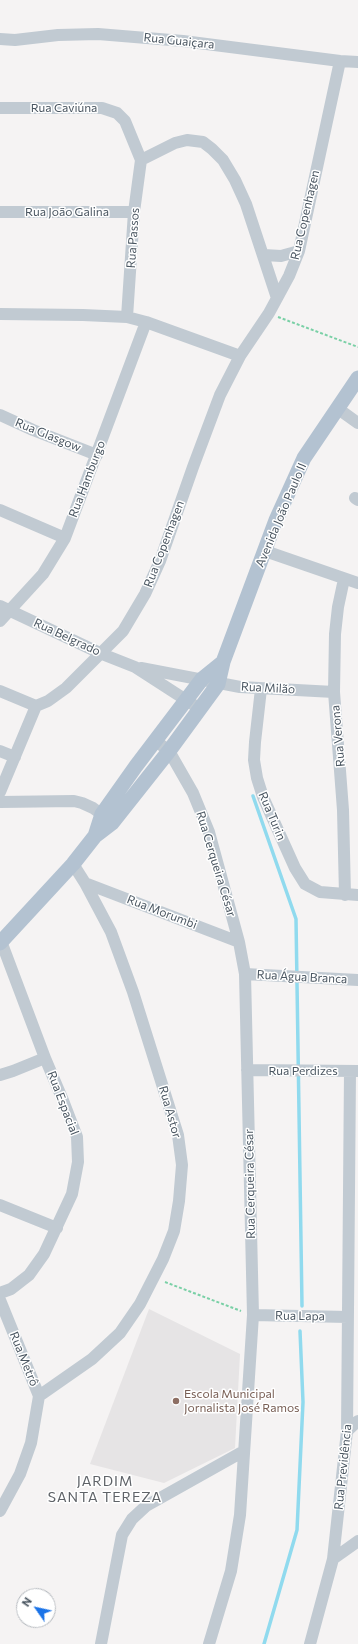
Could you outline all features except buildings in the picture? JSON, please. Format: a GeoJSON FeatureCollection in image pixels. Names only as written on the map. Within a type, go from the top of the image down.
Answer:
{"type":"FeatureCollection","features":[{"type":"Feature","properties":{"kind":"main road","name":"Avenida João Paulo II"},"geometry":{"type":"LineString","coordinates":[[107,818],[169,751],[218,684],[223,662],[276,520],[304,458],[358,378]]}},
{"type":"Feature","properties":{"kind":"main road","name":"Avenida João Paulo II"},"geometry":{"type":"LineString","coordinates":[[1,942],[73,864],[95,836],[156,741],[186,700],[202,679],[223,662]]}},
{"type":"Feature","properties":{"kind":"street","name":"Rua Guaiçara"},"geometry":{"type":"LineString","coordinates":[[0,39],[15,40],[58,35],[98,34],[183,41],[358,62]]}},
{"type":"Feature","properties":{"kind":"street","name":"Rua Copenhagen"},"geometry":{"type":"LineString","coordinates":[[36,706],[48,702],[66,688],[102,654],[123,631],[146,594],[160,561],[220,395],[240,356],[269,313],[289,276],[299,251],[340,61]]}},
{"type":"Feature","properties":{"kind":"street","name":"Rua Caviúna"},"geometry":{"type":"LineString","coordinates":[[0,108],[102,108],[110,110],[117,113],[124,121],[140,160]]}},
{"type":"Feature","properties":{"kind":"street"},"geometry":{"type":"LineString","coordinates":[[140,160],[175,143],[187,140],[203,142],[223,160],[235,180],[246,204],[277,298]]}},
{"type":"Feature","properties":{"kind":"street","name":"Rua Passos"},"geometry":{"type":"LineString","coordinates":[[127,317],[134,212],[140,160]]}},
{"type":"Feature","properties":{"kind":"street","name":"Rua João Galina"},"geometry":{"type":"LineString","coordinates":[[0,212],[134,212]]}},
{"type":"Feature","properties":{"kind":"street"},"geometry":{"type":"LineString","coordinates":[[264,255],[281,256],[299,251]]}},
{"type":"Feature","properties":{"kind":"street"},"geometry":{"type":"LineString","coordinates":[[0,314],[127,317],[146,322],[240,356]]}},
{"type":"Feature","properties":{"kind":"street","name":"Rua Hamburgo"},"geometry":{"type":"LineString","coordinates":[[0,621],[5,608],[43,574],[65,538],[146,322]]}},
{"type":"Feature","properties":{"kind":"street"},"geometry":{"type":"LineString","coordinates":[[337,408],[358,423]]}},
{"type":"Feature","properties":{"kind":"street","name":"Rua Glasgow"},"geometry":{"type":"LineString","coordinates":[[0,415],[33,430],[97,455]]}},
{"type":"Feature","properties":{"kind":"street"},"geometry":{"type":"LineString","coordinates":[[0,510],[65,538]]}},
{"type":"Feature","properties":{"kind":"street"},"geometry":{"type":"LineString","coordinates":[[265,551],[358,583]]}},
{"type":"Feature","properties":{"kind":"street","name":"Rua Verona"},"geometry":{"type":"LineString","coordinates":[[344,579],[338,606],[335,634],[334,692],[343,810],[345,895]]}},
{"type":"Feature","properties":{"kind":"street","name":"Rua Belgrado"},"geometry":{"type":"LineString","coordinates":[[5,608],[102,654],[135,667],[202,679]]}},
{"type":"Feature","properties":{"kind":"street","name":"Rua Belgrado"},"geometry":{"type":"LineString","coordinates":[[135,667],[200,709]]}},
{"type":"Feature","properties":{"kind":"street","name":"Rua Milão"},"geometry":{"type":"LineString","coordinates":[[202,679],[218,684],[261,689],[334,692]]}},
{"type":"Feature","properties":{"kind":"street","name":"Rua Turin"},"geometry":{"type":"LineString","coordinates":[[261,689],[254,760],[257,778],[263,797],[301,879],[310,888],[320,892],[358,896]]}},
{"type":"Feature","properties":{"kind":"street"},"geometry":{"type":"LineString","coordinates":[[0,691],[36,706],[0,792]]}},
{"type":"Feature","properties":{"kind":"street","name":"Rua Cerqueira César"},"geometry":{"type":"LineString","coordinates":[[156,741],[169,751],[193,793],[209,832],[239,942],[245,974],[253,1315],[240,1515],[231,1571],[209,1644]]}},
{"type":"Feature","properties":{"kind":"street"},"geometry":{"type":"LineString","coordinates":[[0,751],[15,757]]}},
{"type":"Feature","properties":{"kind":"street"},"geometry":{"type":"LineString","coordinates":[[0,802],[74,801],[82,803],[107,818]]}},
{"type":"Feature","properties":{"kind":"street","name":"Rua Astor"},"geometry":{"type":"LineString","coordinates":[[39,1396],[92,1359],[120,1333],[140,1304],[154,1278],[174,1231],[179,1202],[182,1166],[178,1135],[133,992],[111,932],[85,883],[73,864]]}},
{"type":"Feature","properties":{"kind":"street","name":"Rua Morumbi"},"geometry":{"type":"LineString","coordinates":[[85,883],[239,942]]}},
{"type":"Feature","properties":{"kind":"street","name":"Rua Espacial"},"geometry":{"type":"LineString","coordinates":[[0,1293],[11,1289],[29,1275],[44,1254],[72,1194],[78,1162],[77,1137],[1,942]]}},
{"type":"Feature","properties":{"kind":"street","name":"Rua Água Branca"},"geometry":{"type":"LineString","coordinates":[[245,974],[358,980]]}},
{"type":"Feature","properties":{"kind":"street"},"geometry":{"type":"LineString","coordinates":[[0,1075],[45,1058]]}},
{"type":"Feature","properties":{"kind":"street","name":"Rua Perdizes"},"geometry":{"type":"LineString","coordinates":[[247,1070],[354,1071]]}},
{"type":"Feature","properties":{"kind":"street","name":"Rua Previdência"},"geometry":{"type":"LineString","coordinates":[[310,1644],[333,1559],[348,1431],[348,1317],[354,1071]]}},
{"type":"Feature","properties":{"kind":"street"},"geometry":{"type":"LineString","coordinates":[[0,1205],[57,1228]]}},
{"type":"Feature","properties":{"kind":"street","name":"Rua Metrô"},"geometry":{"type":"LineString","coordinates":[[0,1300],[39,1396]]}},
{"type":"Feature","properties":{"kind":"street","name":"Rua Lapa"},"geometry":{"type":"LineString","coordinates":[[253,1315],[348,1317]]}},
{"type":"Feature","properties":{"kind":"street"},"geometry":{"type":"LineString","coordinates":[[0,1511],[20,1474],[31,1444],[39,1396]]}},
{"type":"Feature","properties":{"kind":"street"},"geometry":{"type":"LineString","coordinates":[[348,1431],[358,1421]]}},
{"type":"Feature","properties":{"kind":"street"},"geometry":{"type":"LineString","coordinates":[[101,1644],[122,1535],[132,1519],[146,1506],[244,1451]]}},
{"type":"Feature","properties":{"kind":"street"},"geometry":{"type":"LineString","coordinates":[[333,1559],[358,1542]]}},
{"type":"Feature","properties":{"kind":"path"},"geometry":{"type":"LineString","coordinates":[[269,313],[358,347]]}},
{"type":"Feature","properties":{"kind":"path"},"geometry":{"type":"LineString","coordinates":[[154,1278],[253,1315]]}},
{"type":"Feature","properties":{"kind":"shaded area","name":"Escola Municipal Jornalista José Ramos"},"geometry":{"type":"Polygon","coordinates":[[[149,1309],[240,1354],[235,1448],[164,1483],[90,1464],[149,1309]]]}},
{"type":"Feature","properties":{"kind":"waterway"},"geometry":{"type":"LineString","coordinates":[[253,796],[296,919],[302,1306]]}},
{"type":"Feature","properties":{"kind":"waterway"},"geometry":{"type":"LineString","coordinates":[[264,1644],[297,1530],[303,1402],[300,1331]]}},
{"type":"Feature","properties":{"kind":"place","name":"Escola Municipal Jornalista José Ramos"},"geometry":{"type":"Point","coordinates":[176,1401]}},
{"type":"Feature","properties":{"kind":"district","name":"JARDIM SANTA TEREZA"},"geometry":{"type":"Point","coordinates":[105,1490]}}]}
